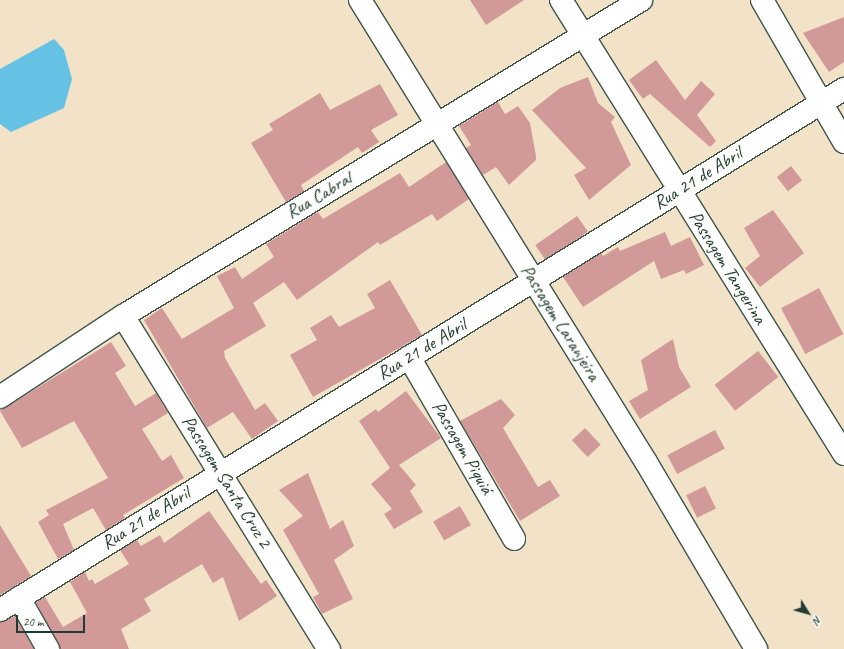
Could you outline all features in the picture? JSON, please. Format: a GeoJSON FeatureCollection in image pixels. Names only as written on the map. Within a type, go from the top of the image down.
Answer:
{"type":"FeatureCollection","features":[{"type":"Feature","properties":{"kind":"street","name":"Passagem Laranjeira"},"geometry":{"type":"LineString","coordinates":[[360,0],[646,462],[756,649]]}},
{"type":"Feature","properties":{"kind":"street","name":"Passagem Tangerina"},"geometry":{"type":"LineString","coordinates":[[561,0],[678,192],[844,454]]}},
{"type":"Feature","properties":{"kind":"street","name":"Rua Cabral"},"geometry":{"type":"LineString","coordinates":[[0,398],[123,316],[641,0]]}},
{"type":"Feature","properties":{"kind":"street"},"geometry":{"type":"LineString","coordinates":[[762,0],[844,142]]}},
{"type":"Feature","properties":{"kind":"street","name":"Rua 21 de Abril"},"geometry":{"type":"LineString","coordinates":[[0,610],[409,357],[534,283],[844,89]]}},
{"type":"Feature","properties":{"kind":"street","name":"Passagem Santa Cruz 2"},"geometry":{"type":"LineString","coordinates":[[123,316],[329,649]]}},
{"type":"Feature","properties":{"kind":"street","name":"Passagem Piquiá"},"geometry":{"type":"LineString","coordinates":[[409,357],[514,539]]}},
{"type":"Feature","properties":{"kind":"street"},"geometry":{"type":"LineString","coordinates":[[19,598],[48,649]]}},
{"type":"Feature","properties":{"kind":"water"},"geometry":{"type":"Polygon","coordinates":[[[54,39],[64,50],[72,79],[64,108],[11,132],[0,124],[0,69],[54,39]]]}},
{"type":"Feature","properties":{"kind":"building"},"geometry":{"type":"Polygon","coordinates":[[[470,0],[524,0],[486,25],[470,0]]]}},
{"type":"Feature","properties":{"kind":"building"},"geometry":{"type":"Polygon","coordinates":[[[844,17],[844,62],[829,72],[803,33],[844,17]]]}},
{"type":"Feature","properties":{"kind":"building"},"geometry":{"type":"Polygon","coordinates":[[[656,60],[685,100],[701,81],[715,94],[697,115],[716,141],[710,147],[650,94],[643,99],[629,80],[656,60]]]}},
{"type":"Feature","properties":{"kind":"building"},"geometry":{"type":"Polygon","coordinates":[[[588,77],[598,103],[615,117],[611,122],[631,165],[589,200],[574,175],[586,168],[532,110],[560,88],[588,77]]]}},
{"type":"Feature","properties":{"kind":"building"},"geometry":{"type":"Polygon","coordinates":[[[380,84],[398,115],[371,130],[379,142],[362,153],[358,147],[301,185],[304,191],[286,202],[251,143],[273,130],[269,124],[320,93],[330,110],[380,84]]]}},
{"type":"Feature","properties":{"kind":"building"},"geometry":{"type":"Polygon","coordinates":[[[498,102],[505,114],[518,106],[530,123],[536,156],[536,160],[509,185],[496,167],[483,175],[466,148],[471,145],[459,126],[498,102]]]}},
{"type":"Feature","properties":{"kind":"building"},"geometry":{"type":"Polygon","coordinates":[[[446,162],[469,199],[437,221],[432,214],[380,245],[378,242],[297,300],[284,282],[253,303],[266,326],[224,351],[225,358],[255,410],[265,403],[278,421],[252,439],[233,412],[207,428],[144,320],[162,308],[182,339],[234,308],[217,276],[235,267],[242,279],[274,257],[266,244],[318,212],[323,219],[400,173],[409,187],[446,162]]]}},
{"type":"Feature","properties":{"kind":"building"},"geometry":{"type":"Polygon","coordinates":[[[791,166],[802,180],[788,191],[777,177],[791,166]]]}},
{"type":"Feature","properties":{"kind":"building"},"geometry":{"type":"Polygon","coordinates":[[[773,210],[804,253],[760,287],[745,268],[760,256],[744,228],[773,210]]]}},
{"type":"Feature","properties":{"kind":"building"},"geometry":{"type":"Polygon","coordinates":[[[577,216],[588,232],[546,261],[535,245],[577,216]]]}},
{"type":"Feature","properties":{"kind":"building"},"geometry":{"type":"Polygon","coordinates":[[[665,232],[671,246],[690,237],[704,265],[686,274],[684,270],[661,279],[654,261],[583,307],[563,277],[601,253],[603,256],[618,247],[620,251],[665,232]]]}},
{"type":"Feature","properties":{"kind":"building"},"geometry":{"type":"Polygon","coordinates":[[[390,280],[422,335],[313,397],[290,355],[317,340],[310,328],[331,315],[339,327],[375,308],[367,294],[390,280]]]}},
{"type":"Feature","properties":{"kind":"building"},"geometry":{"type":"Polygon","coordinates":[[[819,288],[843,334],[805,354],[781,308],[819,288]]]}},
{"type":"Feature","properties":{"kind":"building"},"geometry":{"type":"Polygon","coordinates":[[[673,339],[679,367],[691,387],[640,419],[629,401],[648,390],[641,360],[673,339]]]}},
{"type":"Feature","properties":{"kind":"building"},"geometry":{"type":"Polygon","coordinates":[[[111,342],[126,366],[115,373],[135,406],[156,393],[168,413],[142,429],[162,461],[171,455],[184,478],[123,515],[125,518],[106,530],[93,508],[63,524],[74,550],[58,559],[38,522],[49,515],[46,510],[108,478],[74,421],[22,448],[0,411],[111,342]]]}},
{"type":"Feature","properties":{"kind":"building"},"geometry":{"type":"Polygon","coordinates":[[[758,351],[778,377],[735,411],[715,385],[758,351]]]}},
{"type":"Feature","properties":{"kind":"building"},"geometry":{"type":"Polygon","coordinates":[[[406,391],[441,438],[399,465],[416,485],[410,491],[423,512],[394,529],[384,514],[392,509],[371,484],[390,468],[359,421],[376,409],[378,412],[406,391]]]}},
{"type":"Feature","properties":{"kind":"building"},"geometry":{"type":"Polygon","coordinates":[[[501,399],[515,415],[503,428],[538,487],[550,480],[560,496],[520,521],[460,421],[501,399]]]}},
{"type":"Feature","properties":{"kind":"building"},"geometry":{"type":"Polygon","coordinates":[[[585,428],[601,445],[588,457],[572,440],[585,428]]]}},
{"type":"Feature","properties":{"kind":"building"},"geometry":{"type":"Polygon","coordinates":[[[715,430],[725,449],[677,474],[667,455],[715,430]]]}},
{"type":"Feature","properties":{"kind":"building"},"geometry":{"type":"Polygon","coordinates":[[[308,473],[330,529],[343,520],[354,546],[334,560],[353,599],[322,614],[313,597],[319,594],[283,530],[303,516],[279,490],[308,473]]]}},
{"type":"Feature","properties":{"kind":"building"},"geometry":{"type":"Polygon","coordinates":[[[705,486],[716,508],[697,518],[686,495],[705,486]]]}},
{"type":"Feature","properties":{"kind":"building"},"geometry":{"type":"Polygon","coordinates":[[[460,506],[471,525],[444,541],[433,522],[460,506]]]}},
{"type":"Feature","properties":{"kind":"building"},"geometry":{"type":"Polygon","coordinates":[[[209,511],[261,584],[266,580],[277,596],[239,621],[223,577],[213,583],[202,564],[144,599],[151,611],[121,629],[129,649],[60,649],[36,602],[45,597],[63,627],[87,613],[70,582],[85,572],[89,581],[92,579],[95,584],[129,564],[120,550],[137,540],[141,546],[160,535],[164,543],[209,511]]]}},
{"type":"Feature","properties":{"kind":"building"},"geometry":{"type":"Polygon","coordinates":[[[0,525],[31,576],[0,595],[0,525]]]}},
{"type":"Feature","properties":{"kind":"building"},"geometry":{"type":"Polygon","coordinates":[[[15,616],[34,649],[0,649],[0,622],[15,616]]]}}]}
